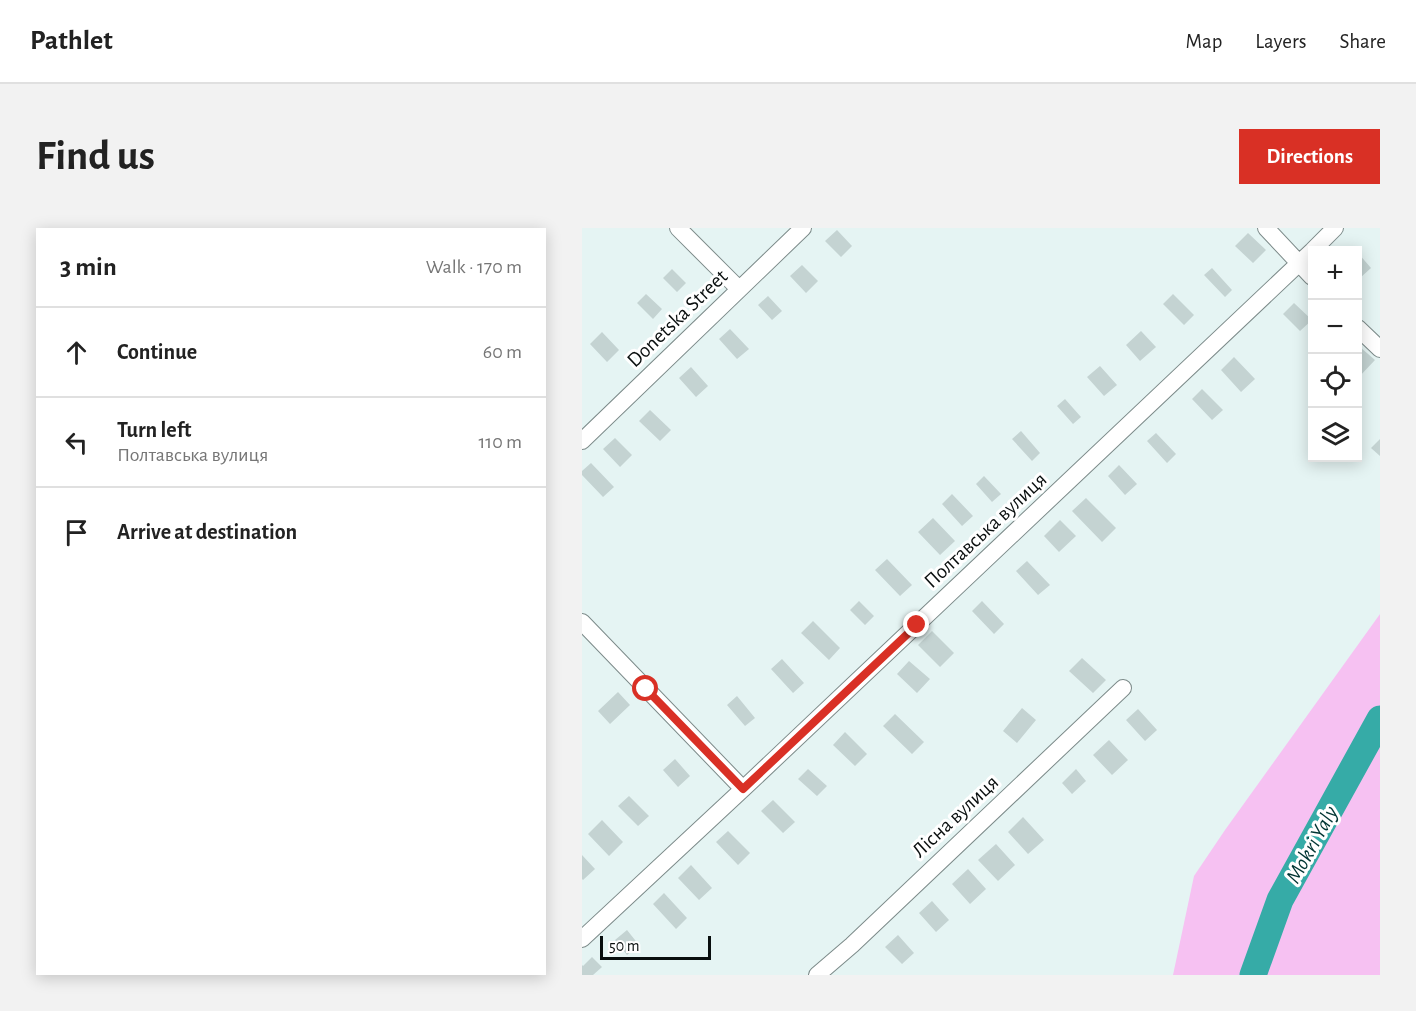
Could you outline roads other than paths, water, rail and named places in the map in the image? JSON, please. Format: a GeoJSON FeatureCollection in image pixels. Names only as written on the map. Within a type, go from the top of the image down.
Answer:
{"type":"FeatureCollection","features":[{"type":"Feature","properties":{"kind":"street"},"geometry":{"type":"LineString","coordinates":[[678,228],[739,289]]}},
{"type":"Feature","properties":{"kind":"street","name":"Donetska Street"},"geometry":{"type":"LineString","coordinates":[[582,441],[802,228]]}},
{"type":"Feature","properties":{"kind":"street"},"geometry":{"type":"LineString","coordinates":[[1266,228],[1308,272]]}},
{"type":"Feature","properties":{"kind":"street","name":"Полтавська вулиця"},"geometry":{"type":"LineString","coordinates":[[1318,246],[1335,228]]}},
{"type":"Feature","properties":{"kind":"street","name":"Полтавська вулиця"},"geometry":{"type":"LineString","coordinates":[[582,939],[1308,256]]}},
{"type":"Feature","properties":{"kind":"street"},"geometry":{"type":"LineString","coordinates":[[1362,332],[1380,349]]}},
{"type":"Feature","properties":{"kind":"street"},"geometry":{"type":"LineString","coordinates":[[582,622],[743,789]]}},
{"type":"Feature","properties":{"kind":"street","name":"Лісна вулиця"},"geometry":{"type":"LineString","coordinates":[[817,975],[852,945],[1123,688]]}},
{"type":"Feature","properties":{"kind":"waterway","name":"Mokri Yaly"},"geometry":{"type":"LineString","coordinates":[[1253,975],[1280,900],[1380,719]]}}]}
